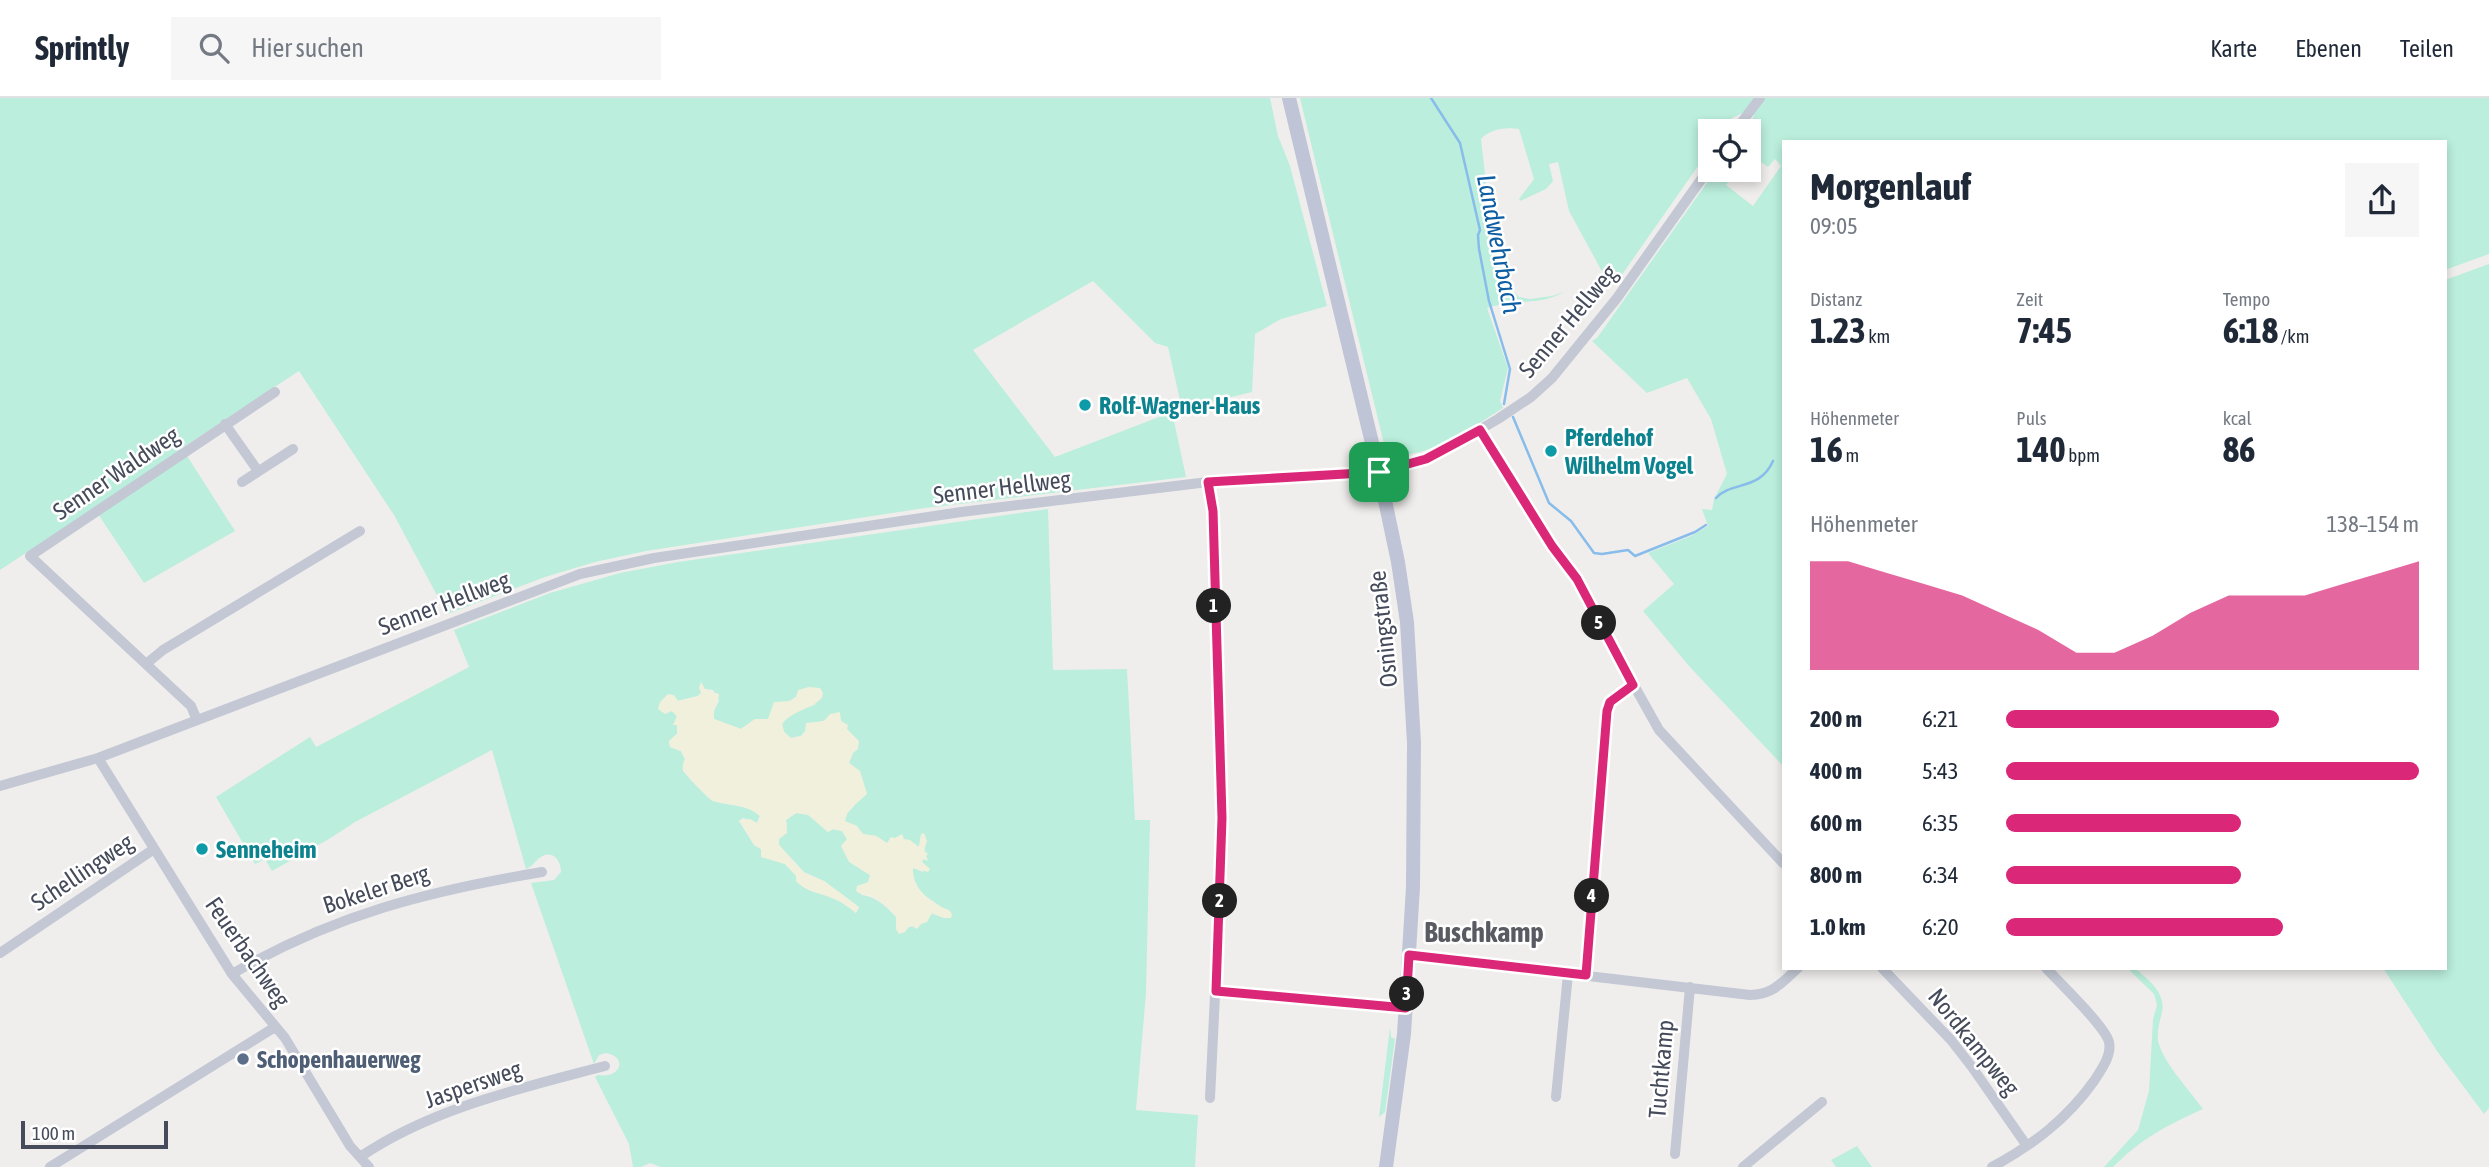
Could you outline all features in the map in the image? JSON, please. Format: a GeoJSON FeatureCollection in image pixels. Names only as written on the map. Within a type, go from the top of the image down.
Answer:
{"type":"FeatureCollection","features":[{"type":"Feature","properties":{"kind":"main road","name":"Osningstraße"},"geometry":{"type":"LineString","coordinates":[[1289,98],[1379,472],[1404,596],[1413,699],[1414,832],[1406,1008],[1386,1167]]}},
{"type":"Feature","properties":{"kind":"street"},"geometry":{"type":"LineString","coordinates":[[1744,119],[1760,98]]}},
{"type":"Feature","properties":{"kind":"street","name":"Senner Hellweg"},"geometry":{"type":"LineString","coordinates":[[0,786],[98,758],[580,574],[654,558],[934,516],[1208,482],[1379,472],[1426,459],[1480,430],[1531,397],[1560,368],[1617,298],[1699,182]]}},
{"type":"Feature","properties":{"kind":"street","name":"Senner Waldweg"},"geometry":{"type":"LineString","coordinates":[[146,664],[30,556],[275,392]]}},
{"type":"Feature","properties":{"kind":"street"},"geometry":{"type":"LineString","coordinates":[[225,424],[258,471]]}},
{"type":"Feature","properties":{"kind":"street"},"geometry":{"type":"LineString","coordinates":[[1480,430],[1552,546],[1577,579],[1633,685],[1668,742],[1782,862]]}},
{"type":"Feature","properties":{"kind":"street"},"geometry":{"type":"LineString","coordinates":[[242,482],[293,449]]}},
{"type":"Feature","properties":{"kind":"street"},"geometry":{"type":"LineString","coordinates":[[1208,482],[1213,511],[1222,818],[1210,1098]]}},
{"type":"Feature","properties":{"kind":"street"},"geometry":{"type":"LineString","coordinates":[[197,720],[191,706],[146,664],[163,650],[360,531]]}},
{"type":"Feature","properties":{"kind":"street"},"geometry":{"type":"LineString","coordinates":[[1586,975],[1607,711],[1610,702],[1633,685]]}},
{"type":"Feature","properties":{"kind":"street","name":"Feuerbachweg"},"geometry":{"type":"LineString","coordinates":[[98,758],[232,974],[294,1053],[350,1146],[369,1167]]}},
{"type":"Feature","properties":{"kind":"street","name":"Schellingweg"},"geometry":{"type":"LineString","coordinates":[[0,953],[154,849]]}},
{"type":"Feature","properties":{"kind":"street","name":"Bokeler Berg"},"geometry":{"type":"LineString","coordinates":[[232,974],[293,941],[380,907],[451,888],[542,872]]}},
{"type":"Feature","properties":{"kind":"street"},"geometry":{"type":"LineString","coordinates":[[1409,955],[1750,995],[1766,994],[1796,970]]}},
{"type":"Feature","properties":{"kind":"street","name":"Nordkampweg"},"geometry":{"type":"LineString","coordinates":[[1884,970],[1965,1058],[2027,1146]]}},
{"type":"Feature","properties":{"kind":"street"},"geometry":{"type":"LineString","coordinates":[[1992,1167],[2027,1146],[2068,1113],[2103,1068],[2109,1053],[2109,1041],[2101,1029],[2048,970]]}},
{"type":"Feature","properties":{"kind":"street"},"geometry":{"type":"LineString","coordinates":[[1556,1097],[1568,974]]}},
{"type":"Feature","properties":{"kind":"street","name":"Tuchtkamp"},"geometry":{"type":"LineString","coordinates":[[1675,1154],[1690,987]]}},
{"type":"Feature","properties":{"kind":"street"},"geometry":{"type":"LineString","coordinates":[[1216,991],[1406,1008]]}},
{"type":"Feature","properties":{"kind":"street"},"geometry":{"type":"LineString","coordinates":[[50,1167],[275,1027]]}},
{"type":"Feature","properties":{"kind":"street","name":"Jaspersweg"},"geometry":{"type":"LineString","coordinates":[[360,1157],[397,1135],[444,1114],[605,1066]]}},
{"type":"Feature","properties":{"kind":"street"},"geometry":{"type":"LineString","coordinates":[[1743,1167],[1822,1102]]}},
{"type":"Feature","properties":{"kind":"green space"},"geometry":{"type":"Polygon","coordinates":[[[0,98],[1270,98],[1278,136],[1290,166],[1327,306],[1281,319],[1255,334],[1252,392],[1182,409],[1168,347],[1155,343],[1093,281],[973,350],[1055,457],[1172,412],[1186,477],[925,508],[646,551],[545,577],[447,614],[394,515],[299,371],[182,448],[235,531],[144,583],[94,508],[0,570],[0,98]]]}},
{"type":"Feature","properties":{"kind":"green space"},"geometry":{"type":"Polygon","coordinates":[[[1300,98],[2489,98],[2489,254],[2447,269],[2447,140],[1782,140],[1782,765],[1689,666],[1643,611],[1674,584],[1648,553],[1691,536],[1708,526],[1702,509],[1712,510],[1714,499],[1727,474],[1711,419],[1687,378],[1647,393],[1592,341],[1597,338],[1708,182],[1728,182],[1726,185],[1753,206],[1781,166],[1775,159],[1768,167],[1761,162],[1761,119],[1752,119],[1754,116],[1749,110],[1731,119],[1698,119],[1698,166],[1614,286],[1604,275],[1569,211],[1558,162],[1549,164],[1553,181],[1546,189],[1520,201],[1534,179],[1519,129],[1498,130],[1481,139],[1487,191],[1498,214],[1497,237],[1510,287],[1519,297],[1530,299],[1564,292],[1555,296],[1536,301],[1487,308],[1508,368],[1500,401],[1503,408],[1444,443],[1411,454],[1396,454],[1385,448],[1300,98]]]}},
{"type":"Feature","properties":{"kind":"green space"},"geometry":{"type":"Polygon","coordinates":[[[2489,264],[2489,1108],[2484,1114],[2437,1051],[2384,970],[2447,970],[2447,279],[2489,264]]]}},
{"type":"Feature","properties":{"kind":"green space"},"geometry":{"type":"Polygon","coordinates":[[[1048,509],[1053,670],[1127,669],[1135,820],[1150,820],[1146,993],[1136,1110],[1198,1115],[1195,1167],[661,1167],[650,1163],[633,1167],[629,1144],[595,1077],[612,1074],[619,1067],[619,1063],[613,1055],[606,1053],[599,1055],[594,1064],[531,883],[554,880],[561,872],[560,864],[556,857],[549,854],[526,869],[492,750],[355,822],[272,871],[265,859],[255,864],[216,797],[310,737],[316,747],[469,667],[454,630],[550,593],[620,573],[678,562],[1048,509]],[[705,689],[698,696],[677,701],[672,711],[677,716],[674,725],[678,725],[677,734],[669,741],[670,747],[681,751],[685,759],[684,772],[711,800],[744,807],[760,816],[757,823],[743,818],[739,821],[754,845],[761,849],[762,857],[785,864],[797,876],[796,881],[800,885],[838,901],[856,913],[859,907],[824,881],[804,872],[779,845],[779,839],[787,826],[786,820],[796,813],[808,814],[828,832],[833,829],[842,831],[847,839],[845,843],[862,870],[870,875],[871,879],[861,895],[881,903],[906,928],[921,924],[931,913],[944,918],[944,909],[921,892],[914,882],[913,868],[923,872],[926,866],[922,862],[923,859],[927,860],[921,835],[919,847],[915,844],[887,843],[876,836],[863,834],[845,821],[844,817],[854,806],[852,766],[849,763],[852,743],[839,717],[815,723],[801,736],[791,738],[784,732],[782,724],[789,715],[816,704],[796,697],[773,711],[768,719],[755,719],[741,729],[714,719],[713,712],[719,701],[713,690],[705,689]]]}},
{"type":"Feature","properties":{"kind":"green space"},"geometry":{"type":"Polygon","coordinates":[[[2129,970],[2137,970],[2159,992],[2163,1005],[2158,1033],[2160,1048],[2170,1066],[2203,1109],[2155,1134],[2113,1167],[2104,1167],[2138,1130],[2149,1091],[2153,1019],[2157,1005],[2154,994],[2129,970]]]}},
{"type":"Feature","properties":{"kind":"green space"},"geometry":{"type":"Polygon","coordinates":[[[1390,1027],[1391,1037],[1395,1039],[1385,1112],[1379,1117],[1390,1027]]]}},
{"type":"Feature","properties":{"kind":"green space"},"geometry":{"type":"Polygon","coordinates":[[[1857,1146],[1872,1167],[1836,1167],[1831,1160],[1857,1146]]]}},
{"type":"Feature","properties":{"kind":"sand"},"geometry":{"type":"Polygon","coordinates":[[[701,682],[705,689],[719,694],[714,719],[741,729],[755,719],[768,719],[774,702],[790,701],[796,697],[798,690],[820,688],[822,698],[786,719],[782,724],[784,732],[791,738],[801,736],[806,723],[824,721],[830,714],[840,712],[841,721],[848,725],[847,729],[859,741],[858,749],[849,763],[860,771],[867,794],[848,811],[845,821],[857,826],[863,834],[876,836],[887,843],[891,837],[902,834],[904,839],[919,847],[921,834],[924,833],[927,841],[924,851],[928,854],[928,861],[923,859],[922,862],[930,869],[928,872],[913,868],[913,875],[923,894],[935,904],[949,910],[951,918],[932,913],[927,922],[917,929],[910,925],[905,932],[899,934],[896,917],[888,908],[873,897],[856,891],[857,886],[868,882],[870,875],[849,862],[841,846],[847,839],[842,831],[833,829],[828,832],[808,815],[796,813],[786,820],[787,833],[779,839],[779,845],[804,873],[824,881],[859,907],[856,913],[839,901],[800,885],[785,864],[761,857],[761,849],[754,845],[739,820],[750,819],[757,823],[760,816],[744,807],[711,800],[683,770],[685,759],[681,751],[670,747],[669,741],[677,734],[677,725],[673,725],[677,716],[672,711],[665,714],[658,709],[660,702],[668,694],[674,695],[678,701],[698,696],[701,693],[701,682]]]}},
{"type":"Feature","properties":{"kind":"waterway","name":"Landwehrbach"},"geometry":{"type":"LineString","coordinates":[[1431,98],[1460,143],[1480,230],[1479,249],[1489,301],[1510,369],[1504,404]]}},
{"type":"Feature","properties":{"kind":"waterway","name":"Landwehrbach"},"geometry":{"type":"LineString","coordinates":[[1513,417],[1549,503],[1571,521],[1594,553],[1628,550],[1635,556],[1706,525]]}},
{"type":"Feature","properties":{"kind":"waterway","name":"Landwehrbach"},"geometry":{"type":"LineString","coordinates":[[1716,498],[1729,489],[1761,477],[1773,461]]}},
{"type":"Feature","properties":{"kind":"place","name":"Rolf-Wagner-Haus"},"geometry":{"type":"Point","coordinates":[1085,405]}},
{"type":"Feature","properties":{"kind":"place","name":"Pferdehof Wilhelm Vogel"},"geometry":{"type":"Point","coordinates":[1551,451]}},
{"type":"Feature","properties":{"kind":"place","name":"Senneheim"},"geometry":{"type":"Point","coordinates":[202,849]}},
{"type":"Feature","properties":{"kind":"place","name":"Schopenhauerweg"},"geometry":{"type":"Point","coordinates":[243,1059]}},
{"type":"Feature","properties":{"kind":"district","name":"Buschkamp"},"geometry":{"type":"Point","coordinates":[1484,932]}},
{"type":"Feature","properties":{"kind":"route"},"geometry":{"type":"LineString","coordinates":[[1480,430],[1552,546],[1577,579],[1633,685],[1610,702],[1607,711],[1586,975],[1409,955],[1406,1008],[1216,991],[1222,818],[1213,511],[1208,482],[1298,479],[1379,472],[1415,464],[1480,430]]}}]}
